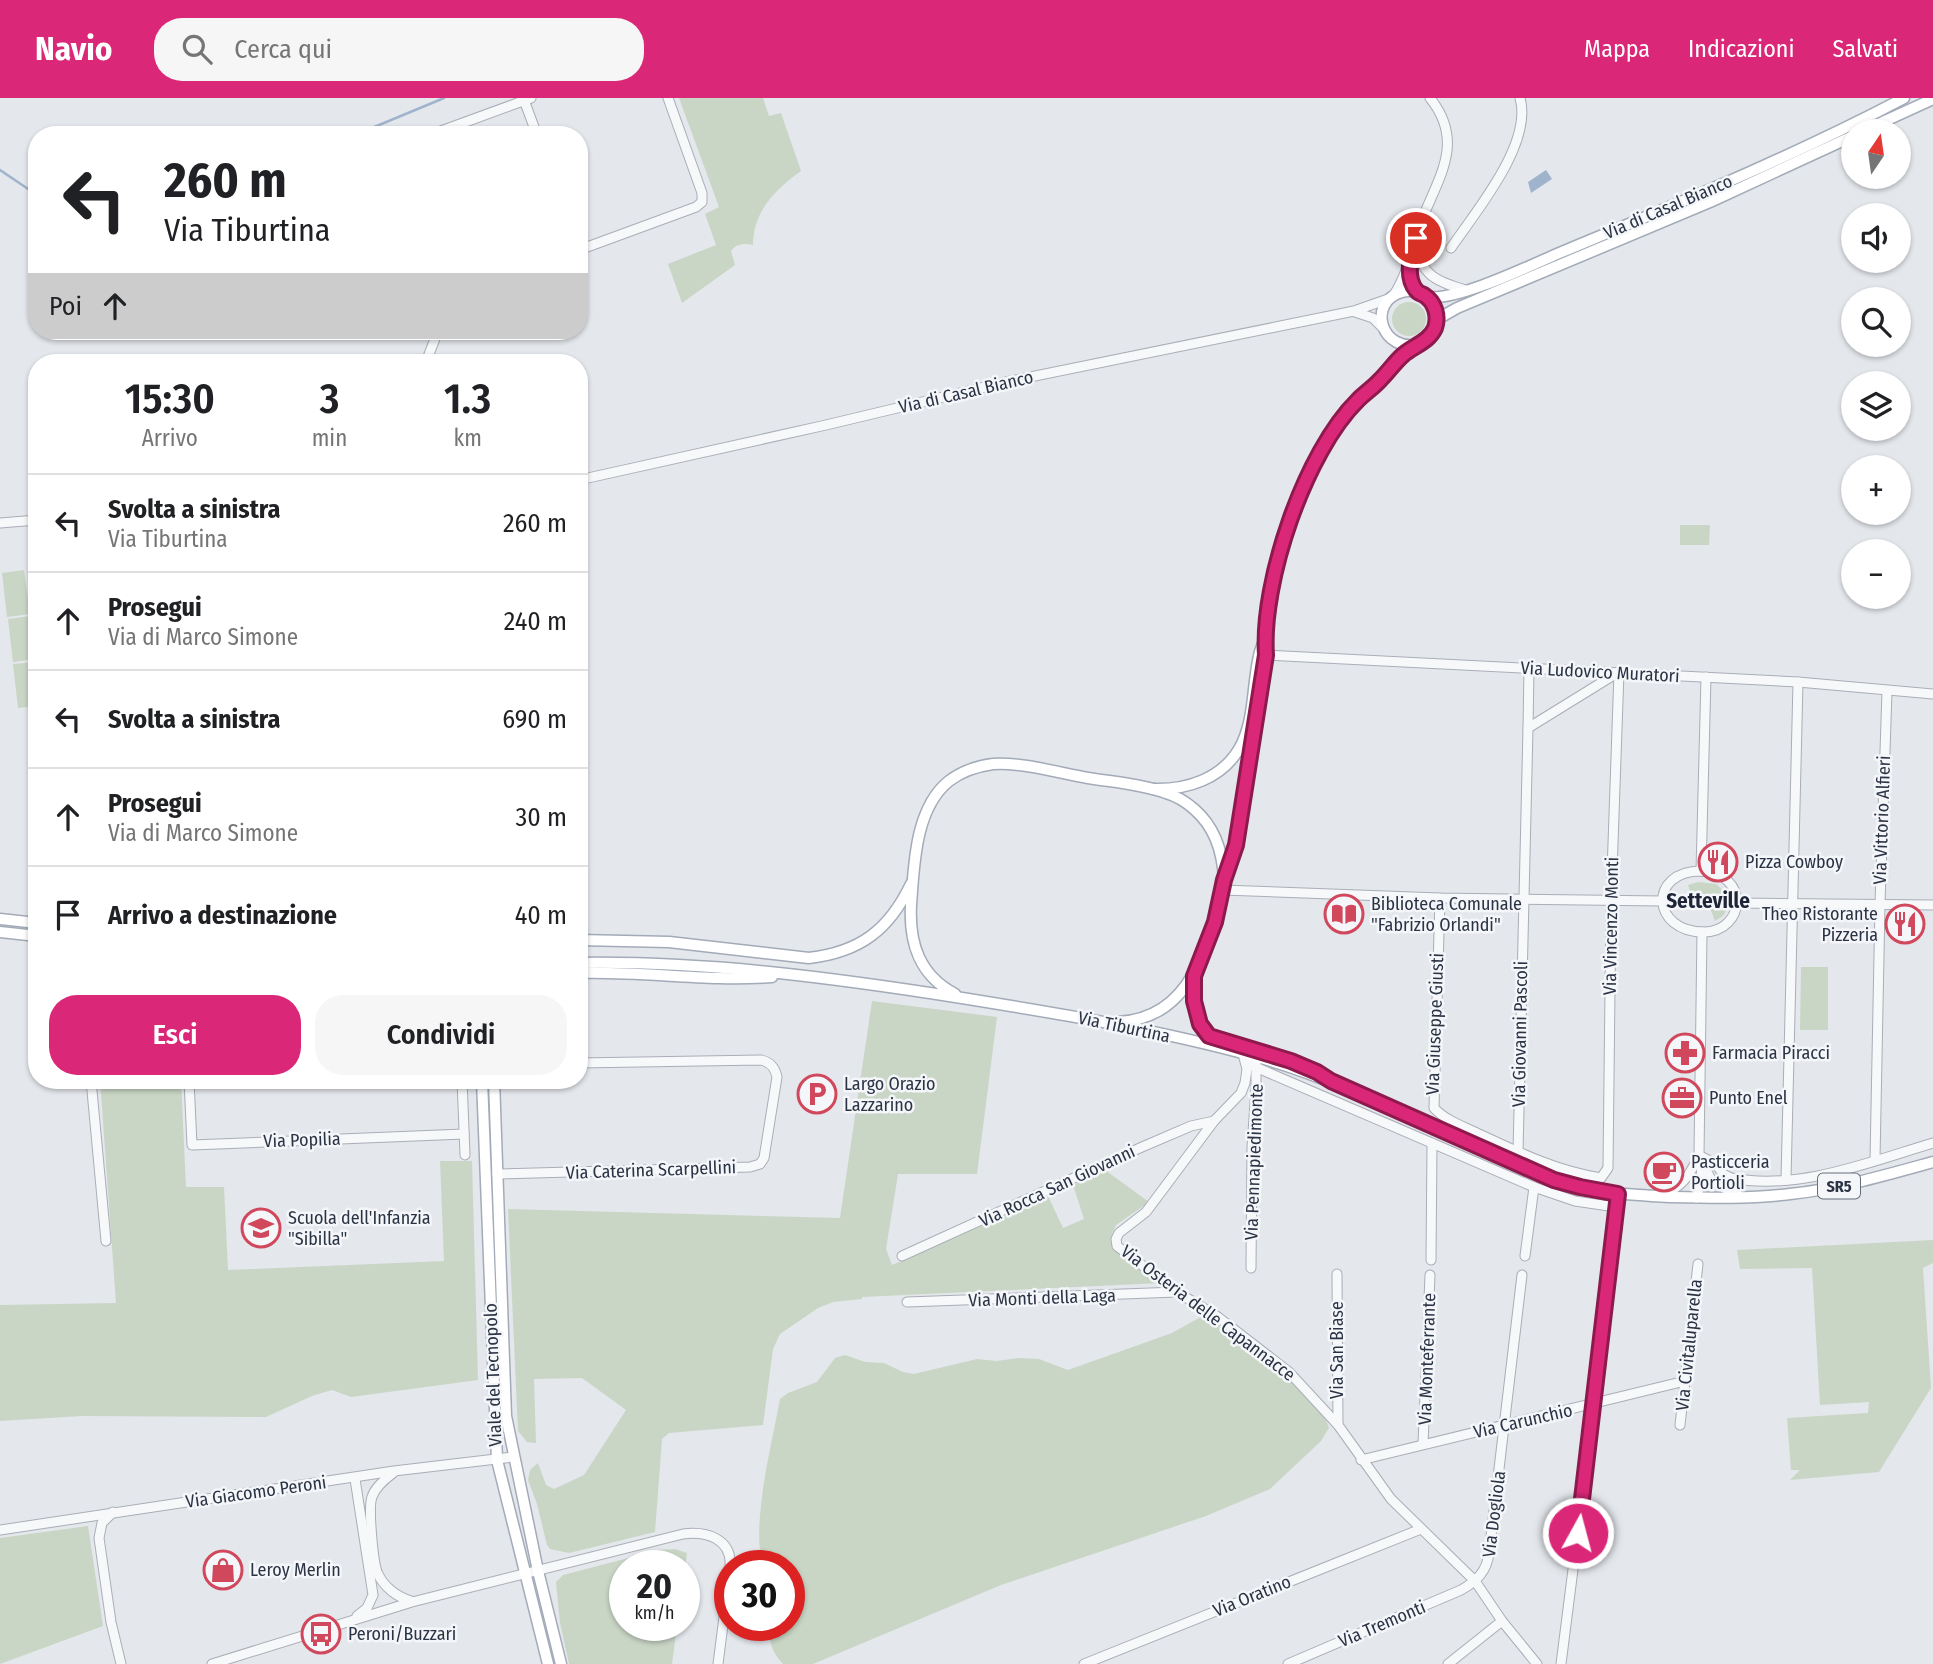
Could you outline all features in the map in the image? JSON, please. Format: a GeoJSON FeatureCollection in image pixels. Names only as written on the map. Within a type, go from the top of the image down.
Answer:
{"type":"FeatureCollection","features":[{"type":"Feature","properties":{"kind":"main road","name":"Via di Casal Bianco"},"geometry":{"type":"LineString","coordinates":[[1422,294],[1444,298],[1466,290],[1698,195],[1904,98]]}},
{"type":"Feature","properties":{"kind":"main road"},"geometry":{"type":"LineString","coordinates":[[1889,119],[1933,99]]}},
{"type":"Feature","properties":{"kind":"main road","name":"Via di Casal Bianco"},"geometry":{"type":"LineString","coordinates":[[1436,320],[1463,305],[1710,202],[1841,142]]}},
{"type":"Feature","properties":{"kind":"main road"},"geometry":{"type":"LineString","coordinates":[[966,999],[936,981],[922,965],[916,954],[911,929],[914,875],[922,828],[936,794],[948,782],[979,766],[1010,765],[1153,789],[1200,782],[1223,768],[1236,754],[1246,733],[1259,654],[1265,637],[1284,539],[1316,458],[1338,423],[1404,355],[1431,334],[1436,311],[1422,294],[1409,291],[1392,297],[1382,312],[1383,328],[1391,339],[1395,352],[1386,373]]}},
{"type":"Feature","properties":{"kind":"main road"},"geometry":{"type":"LineString","coordinates":[[1391,339],[1405,346],[1420,344]]}},
{"type":"Feature","properties":{"kind":"main road"},"geometry":{"type":"LineString","coordinates":[[1097,1020],[1133,1020],[1161,1010],[1182,992],[1196,969],[1215,922],[1236,845],[1266,655],[1265,637]]}},
{"type":"Feature","properties":{"kind":"main road"},"geometry":{"type":"LineString","coordinates":[[1153,789],[1182,801],[1205,820],[1219,847],[1223,864],[1223,885]]}},
{"type":"Feature","properties":{"kind":"main road"},"geometry":{"type":"LineString","coordinates":[[588,940],[669,942],[809,958],[826,956],[860,945],[873,936],[897,909],[914,875]]}},
{"type":"Feature","properties":{"kind":"main road"},"geometry":{"type":"LineString","coordinates":[[0,919],[28,922]]}},
{"type":"Feature","properties":{"kind":"main road"},"geometry":{"type":"LineString","coordinates":[[0,932],[28,935]]}},
{"type":"Feature","properties":{"kind":"main road","name":"Via Tiburtina"},"geometry":{"type":"LineString","coordinates":[[588,962],[683,963],[966,999],[1097,1020],[1331,1081],[1554,1180],[1618,1194],[1743,1198],[1826,1189],[1933,1162]]}},
{"type":"Feature","properties":{"kind":"main road"},"geometry":{"type":"LineString","coordinates":[[1196,969],[1193,990],[1196,1014],[1209,1036],[1291,1061],[1331,1081]]}},
{"type":"Feature","properties":{"kind":"main road"},"geometry":{"type":"LineString","coordinates":[[588,973],[645,973],[739,979],[796,976]]}},
{"type":"Feature","properties":{"kind":"main road","name":"Viale del Tecnopolo"},"geometry":{"type":"LineString","coordinates":[[482,1089],[497,1460],[548,1664]]}},
{"type":"Feature","properties":{"kind":"main road","name":"Viale del Tecnopolo"},"geometry":{"type":"LineString","coordinates":[[494,1089],[506,1416],[538,1572],[561,1664]]}},
{"type":"Feature","properties":{"kind":"street"},"geometry":{"type":"LineString","coordinates":[[588,247],[701,204],[702,193],[668,98]]}},
{"type":"Feature","properties":{"kind":"street"},"geometry":{"type":"LineString","coordinates":[[1392,297],[1406,275],[1421,223],[1437,189],[1448,147],[1438,109],[1430,98]]}},
{"type":"Feature","properties":{"kind":"street"},"geometry":{"type":"LineString","coordinates":[[1451,248],[1517,144],[1523,119],[1520,98]]}},
{"type":"Feature","properties":{"kind":"street"},"geometry":{"type":"LineString","coordinates":[[454,126],[528,99],[535,126]]}},
{"type":"Feature","properties":{"kind":"street"},"geometry":{"type":"LineString","coordinates":[[1421,223],[1418,241],[1426,271],[1441,284],[1466,290]]}},
{"type":"Feature","properties":{"kind":"street"},"geometry":{"type":"LineString","coordinates":[[1411,254],[1412,282],[1422,294]]}},
{"type":"Feature","properties":{"kind":"street","name":"Via di Casal Bianco"},"geometry":{"type":"LineString","coordinates":[[588,478],[1006,382],[1353,311],[1392,297]]}},
{"type":"Feature","properties":{"kind":"street"},"geometry":{"type":"LineString","coordinates":[[1353,311],[1373,318],[1383,328]]}},
{"type":"Feature","properties":{"kind":"street"},"geometry":{"type":"LineString","coordinates":[[0,523],[28,521]]}},
{"type":"Feature","properties":{"kind":"street","name":"Via Ludovico Muratori"},"geometry":{"type":"LineString","coordinates":[[1266,655],[1798,681],[1933,694]]}},
{"type":"Feature","properties":{"kind":"street","name":"Via Giovanni Pascoli"},"geometry":{"type":"LineString","coordinates":[[1518,1152],[1529,668]]}},
{"type":"Feature","properties":{"kind":"street"},"geometry":{"type":"LineString","coordinates":[[1528,728],[1619,672]]}},
{"type":"Feature","properties":{"kind":"street","name":"Via Vincenzo Monti"},"geometry":{"type":"LineString","coordinates":[[1518,1152],[1556,1168],[1601,1178],[1608,1168],[1611,901],[1619,672]]}},
{"type":"Feature","properties":{"kind":"street"},"geometry":{"type":"LineString","coordinates":[[1701,871],[1706,677]]}},
{"type":"Feature","properties":{"kind":"street"},"geometry":{"type":"LineString","coordinates":[[1786,1180],[1798,681]]}},
{"type":"Feature","properties":{"kind":"street","name":"Via Vittorio Alfieri"},"geometry":{"type":"LineString","coordinates":[[1875,1160],[1887,691]]}},
{"type":"Feature","properties":{"kind":"street"},"geometry":{"type":"LineString","coordinates":[[1701,871],[1717,873],[1727,879],[1735,890],[1737,903],[1727,923],[1702,932],[1674,923],[1665,914],[1662,901],[1665,889],[1674,878],[1701,871]]}},
{"type":"Feature","properties":{"kind":"street"},"geometry":{"type":"LineString","coordinates":[[1223,885],[1440,898],[1662,901]]}},
{"type":"Feature","properties":{"kind":"street","name":"Via Giuseppe Giusti"},"geometry":{"type":"LineString","coordinates":[[1440,898],[1434,1108],[1453,1121],[1518,1152]]}},
{"type":"Feature","properties":{"kind":"street"},"geometry":{"type":"LineString","coordinates":[[1737,903],[1933,905]]}},
{"type":"Feature","properties":{"kind":"street"},"geometry":{"type":"LineString","coordinates":[[1696,1198],[1702,1179],[1702,932]]}},
{"type":"Feature","properties":{"kind":"street"},"geometry":{"type":"LineString","coordinates":[[1248,1058],[1534,1187],[1574,1201],[1616,1207]]}},
{"type":"Feature","properties":{"kind":"street","name":"Via Osteria delle Capannacce"},"geometry":{"type":"LineString","coordinates":[[1248,1058],[1244,1088],[1214,1121],[1150,1208],[1120,1232],[1116,1239],[1121,1250],[1177,1292],[1218,1317],[1298,1381],[1338,1425],[1391,1499],[1475,1581],[1502,1621],[1537,1664]]}},
{"type":"Feature","properties":{"kind":"street","name":"Via Pennapiedimonte"},"geometry":{"type":"LineString","coordinates":[[1248,1058],[1251,1268]]}},
{"type":"Feature","properties":{"kind":"street","name":"Via Caterina Scarpellini"},"geometry":{"type":"LineString","coordinates":[[497,1174],[750,1167],[760,1164],[764,1158],[777,1077],[769,1063],[761,1060],[588,1063]]}},
{"type":"Feature","properties":{"kind":"street"},"geometry":{"type":"LineString","coordinates":[[92,1089],[106,1241]]}},
{"type":"Feature","properties":{"kind":"street","name":"Via Popilia"},"geometry":{"type":"LineString","coordinates":[[189,1089],[192,1145],[464,1134]]}},
{"type":"Feature","properties":{"kind":"street"},"geometry":{"type":"LineString","coordinates":[[462,1089],[465,1155]]}},
{"type":"Feature","properties":{"kind":"street","name":"Via Rocca San Giovanni"},"geometry":{"type":"LineString","coordinates":[[902,1256],[1142,1147],[1191,1126],[1214,1121]]}},
{"type":"Feature","properties":{"kind":"street"},"geometry":{"type":"LineString","coordinates":[[1431,1260],[1432,1143]]}},
{"type":"Feature","properties":{"kind":"street"},"geometry":{"type":"LineString","coordinates":[[1700,1158],[1716,1164],[1723,1174],[1731,1178],[1786,1180],[1812,1177],[1933,1143]]}},
{"type":"Feature","properties":{"kind":"street"},"geometry":{"type":"LineString","coordinates":[[1657,1196],[1675,1189],[1689,1175],[1700,1158]]}},
{"type":"Feature","properties":{"kind":"street"},"geometry":{"type":"LineString","coordinates":[[1700,1158],[1714,1184],[1743,1198]]}},
{"type":"Feature","properties":{"kind":"street"},"geometry":{"type":"LineString","coordinates":[[1689,1175],[1696,1198]]}},
{"type":"Feature","properties":{"kind":"street"},"geometry":{"type":"LineString","coordinates":[[1525,1256],[1534,1187]]}},
{"type":"Feature","properties":{"kind":"street"},"geometry":{"type":"LineString","coordinates":[[1561,1664],[1618,1194]]}},
{"type":"Feature","properties":{"kind":"street","name":"Via Civitaluparella"},"geometry":{"type":"LineString","coordinates":[[1680,1425],[1698,1264]]}},
{"type":"Feature","properties":{"kind":"street","name":"Via San Biase"},"geometry":{"type":"LineString","coordinates":[[1337,1274],[1338,1425]]}},
{"type":"Feature","properties":{"kind":"street","name":"Via Monteferrante"},"geometry":{"type":"LineString","coordinates":[[1423,1444],[1430,1275]]}},
{"type":"Feature","properties":{"kind":"street","name":"Via Dogliola"},"geometry":{"type":"LineString","coordinates":[[1475,1581],[1488,1562],[1522,1275]]}},
{"type":"Feature","properties":{"kind":"street","name":"Via Monti della Laga"},"geometry":{"type":"LineString","coordinates":[[907,1302],[1177,1292]]}},
{"type":"Feature","properties":{"kind":"street","name":"Via Carunchio"},"geometry":{"type":"LineString","coordinates":[[1361,1460],[1685,1381]]}},
{"type":"Feature","properties":{"kind":"street","name":"Via Giacomo Peroni"},"geometry":{"type":"LineString","coordinates":[[0,1530],[115,1511],[355,1479],[394,1471],[513,1457]]}},
{"type":"Feature","properties":{"kind":"street"},"geometry":{"type":"LineString","coordinates":[[394,1471],[371,1498],[377,1573],[398,1597],[412,1602]]}},
{"type":"Feature","properties":{"kind":"street"},"geometry":{"type":"LineString","coordinates":[[351,1619],[367,1608],[373,1595],[355,1479]]}},
{"type":"Feature","properties":{"kind":"street"},"geometry":{"type":"LineString","coordinates":[[115,1511],[102,1523],[99,1538],[111,1622],[121,1664]]}},
{"type":"Feature","properties":{"kind":"street","name":"Via Oratino"},"geometry":{"type":"LineString","coordinates":[[1084,1664],[1421,1529]]}},
{"type":"Feature","properties":{"kind":"street"},"geometry":{"type":"LineString","coordinates":[[212,1664],[412,1602],[690,1533],[710,1536],[723,1543],[727,1550]]}},
{"type":"Feature","properties":{"kind":"street","name":"Via Tremonti"},"geometry":{"type":"LineString","coordinates":[[1288,1664],[1456,1592],[1475,1581]]}},
{"type":"Feature","properties":{"kind":"street"},"geometry":{"type":"LineString","coordinates":[[1448,1664],[1502,1621]]}},
{"type":"Feature","properties":{"kind":"street"},"geometry":{"type":"LineString","coordinates":[[718,1664],[721,1641]]}},
{"type":"Feature","properties":{"kind":"green space"},"geometry":{"type":"Polygon","coordinates":[[[679,98],[763,98],[769,116],[781,113],[801,171],[775,193],[762,211],[754,233],[753,245],[740,245],[731,251],[735,265],[682,303],[668,264],[716,245],[705,214],[719,207],[679,98]]]}},
{"type":"Feature","properties":{"kind":"green space"},"geometry":{"type":"Polygon","coordinates":[[[1409,302],[1421,307],[1426,319],[1421,331],[1409,336],[1397,331],[1392,319],[1397,307],[1409,302]]]}},
{"type":"Feature","properties":{"kind":"green space"},"geometry":{"type":"Polygon","coordinates":[[[1680,525],[1710,525],[1709,545],[1680,545],[1680,525]]]}},
{"type":"Feature","properties":{"kind":"green space"},"geometry":{"type":"Polygon","coordinates":[[[24,570],[28,614],[7,617],[2,573],[24,570]]]}},
{"type":"Feature","properties":{"kind":"green space"},"geometry":{"type":"Polygon","coordinates":[[[28,616],[28,660],[13,662],[8,619],[28,616]]]}},
{"type":"Feature","properties":{"kind":"green space"},"geometry":{"type":"Polygon","coordinates":[[[28,663],[28,707],[18,708],[13,664],[28,663]]]}},
{"type":"Feature","properties":{"kind":"green space"},"geometry":{"type":"Polygon","coordinates":[[[1698,882],[1716,884],[1727,894],[1728,907],[1723,916],[1715,921],[1709,905],[1695,905],[1688,885],[1698,882]]]}},
{"type":"Feature","properties":{"kind":"green space"},"geometry":{"type":"Polygon","coordinates":[[[1801,967],[1828,967],[1828,1030],[1800,1030],[1801,967]]]}},
{"type":"Feature","properties":{"kind":"green space"},"geometry":{"type":"Polygon","coordinates":[[[872,1001],[997,1017],[977,1174],[898,1174],[886,1249],[892,1265],[1048,1196],[1063,1228],[1084,1219],[1073,1185],[1105,1170],[1149,1202],[1116,1225],[1111,1236],[1162,1283],[862,1297],[833,1302],[818,1308],[780,1334],[773,1349],[763,1425],[669,1433],[662,1439],[655,1532],[569,1553],[550,1549],[528,1480],[530,1470],[538,1463],[546,1485],[554,1489],[584,1475],[626,1410],[582,1378],[534,1379],[536,1443],[527,1442],[518,1431],[508,1209],[840,1218],[872,1001]]]}},
{"type":"Feature","properties":{"kind":"green space"},"geometry":{"type":"Polygon","coordinates":[[[101,1089],[181,1089],[186,1187],[224,1187],[228,1270],[444,1261],[440,1161],[472,1161],[478,1380],[351,1397],[332,1390],[266,1417],[82,1416],[0,1421],[0,1305],[116,1303],[101,1089]]]}},
{"type":"Feature","properties":{"kind":"green space"},"geometry":{"type":"Polygon","coordinates":[[[1933,1240],[1933,1263],[1923,1268],[1931,1388],[1879,1472],[1790,1480],[1800,1470],[1791,1470],[1787,1418],[1868,1413],[1869,1402],[1820,1405],[1812,1268],[1740,1269],[1737,1250],[1933,1240]]]}},
{"type":"Feature","properties":{"kind":"green space"},"geometry":{"type":"Polygon","coordinates":[[[1209,1315],[1278,1366],[1310,1397],[1322,1412],[1329,1428],[1321,1441],[1270,1489],[1206,1516],[1001,1585],[813,1664],[783,1664],[773,1651],[771,1641],[805,1641],[805,1550],[760,1550],[759,1531],[764,1485],[780,1399],[788,1393],[817,1382],[835,1358],[845,1355],[865,1362],[884,1363],[914,1374],[977,1359],[1039,1359],[1068,1370],[1172,1333],[1209,1315]]]}},
{"type":"Feature","properties":{"kind":"green space"},"geometry":{"type":"Polygon","coordinates":[[[88,1526],[103,1626],[0,1664],[0,1538],[88,1526]]]}},
{"type":"Feature","properties":{"kind":"green space"},"geometry":{"type":"Polygon","coordinates":[[[609,1563],[609,1641],[675,1641],[672,1664],[569,1664],[560,1623],[556,1582],[563,1575],[609,1563]]]}},
{"type":"Feature","properties":{"kind":"water"},"geometry":{"type":"Polygon","coordinates":[[[1546,170],[1552,179],[1531,193],[1528,182],[1546,170]]]}},
{"type":"Feature","properties":{"kind":"waterway"},"geometry":{"type":"LineString","coordinates":[[377,126],[444,98]]}},
{"type":"Feature","properties":{"kind":"waterway"},"geometry":{"type":"LineString","coordinates":[[0,170],[28,189]]}},
{"type":"Feature","properties":{"kind":"place","name":"Pizza Cowboy"},"geometry":{"type":"Point","coordinates":[1718,862]}},
{"type":"Feature","properties":{"kind":"place","name":"Biblioteca Comunale \"Fabrizio Orlandi\""},"geometry":{"type":"Point","coordinates":[1344,914]}},
{"type":"Feature","properties":{"kind":"place","name":"Theo Ristorante Pizzeria"},"geometry":{"type":"Point","coordinates":[1905,924]}},
{"type":"Feature","properties":{"kind":"place","name":"Farmacia Piracci"},"geometry":{"type":"Point","coordinates":[1685,1053]}},
{"type":"Feature","properties":{"kind":"place","name":"Largo Orazio Lazzarino"},"geometry":{"type":"Point","coordinates":[817,1094]}},
{"type":"Feature","properties":{"kind":"place","name":"Punto Enel"},"geometry":{"type":"Point","coordinates":[1682,1098]}},
{"type":"Feature","properties":{"kind":"place","name":"Pasticceria Portioli"},"geometry":{"type":"Point","coordinates":[1664,1172]}},
{"type":"Feature","properties":{"kind":"place","name":"Scuola dell'Infanzia \"Sibilla\""},"geometry":{"type":"Point","coordinates":[261,1228]}},
{"type":"Feature","properties":{"kind":"place","name":"Leroy Merlin"},"geometry":{"type":"Point","coordinates":[223,1570]}},
{"type":"Feature","properties":{"kind":"place","name":"Peroni/Buzzari"},"geometry":{"type":"Point","coordinates":[321,1634]}},
{"type":"Feature","properties":{"kind":"district","name":"Setteville"},"geometry":{"type":"Point","coordinates":[1708,901]}},
{"type":"Feature","properties":{"kind":"route"},"geometry":{"type":"LineString","coordinates":[[1416,238],[1411,254],[1412,282],[1417,292],[1427,297],[1436,311],[1435,328],[1426,340],[1397,361],[1338,423],[1322,447],[1296,505],[1284,539],[1265,637],[1266,655],[1236,845],[1224,880],[1215,922],[1194,976],[1194,1001],[1200,1024],[1209,1036],[1215,1039],[1291,1061],[1554,1180],[1618,1194],[1578,1533]]}}]}
